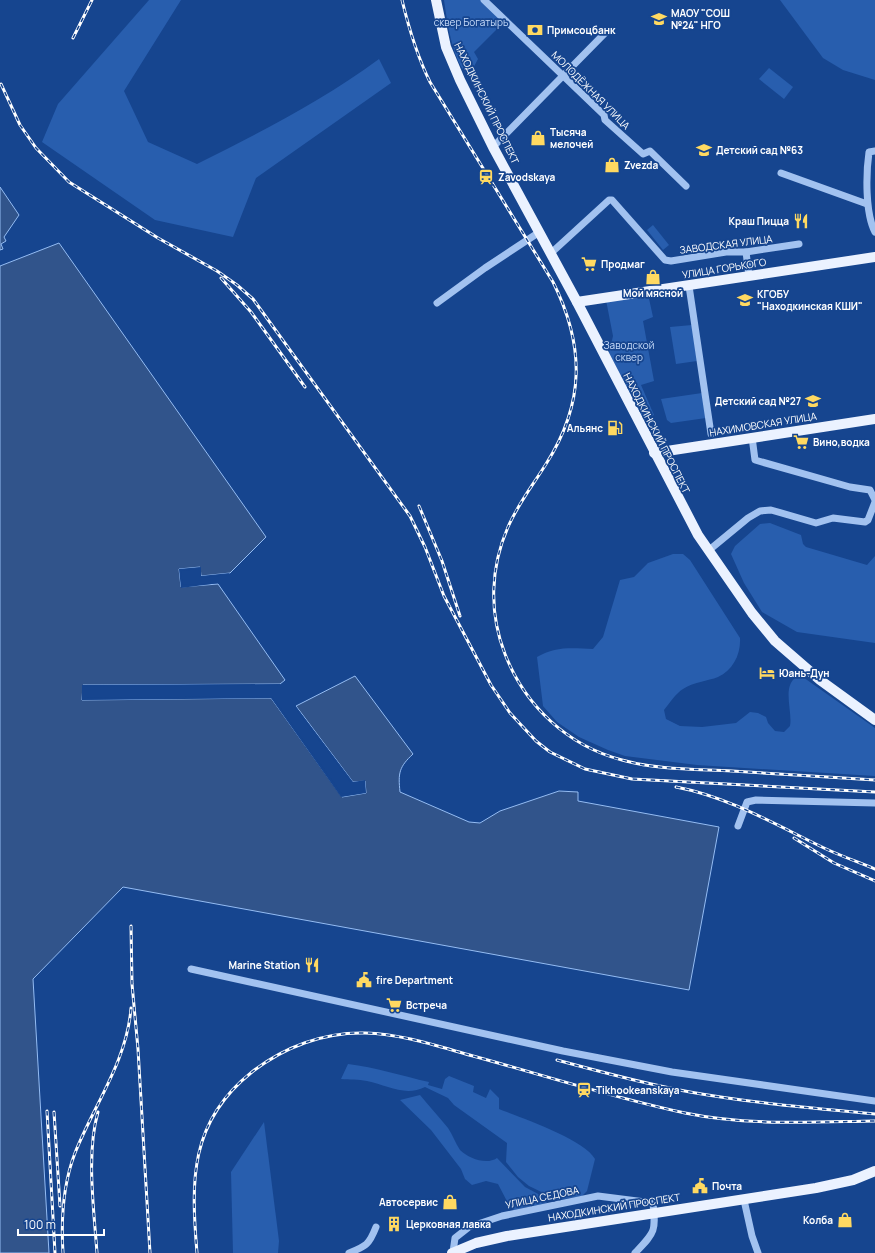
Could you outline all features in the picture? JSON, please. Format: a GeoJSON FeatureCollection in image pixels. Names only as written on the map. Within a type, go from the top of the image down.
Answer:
{"type":"FeatureCollection","features":[{"type":"Feature","properties":{"kind":"main road","name":"НАХОДКИНСКИЙ ПРОСПЕКТ"},"geometry":{"type":"LineString","coordinates":[[436,0],[441,30],[450,58],[493,147],[538,233],[577,302],[686,514],[708,552],[752,613],[785,651],[820,680],[875,720]]}},
{"type":"Feature","properties":{"kind":"main road","name":"УЛИЦА ГОРЬКОГО"},"geometry":{"type":"LineString","coordinates":[[577,302],[689,286],[875,256]]}},
{"type":"Feature","properties":{"kind":"main road","name":"НАХИМОВСКАЯ УЛИЦА"},"geometry":{"type":"LineString","coordinates":[[654,453],[875,419]]}},
{"type":"Feature","properties":{"kind":"main road","name":"НАХОДКИНСКИЙ ПРОСПЕКТ"},"geometry":{"type":"LineString","coordinates":[[452,1253],[475,1244],[501,1237],[744,1200],[838,1184],[875,1171]]}},
{"type":"Feature","properties":{"kind":"street","name":"МОЛОДЁЖНАЯ УЛИЦА"},"geometry":{"type":"LineString","coordinates":[[484,0],[604,115],[605,120],[643,154],[650,151],[686,186]]}},
{"type":"Feature","properties":{"kind":"street"},"geometry":{"type":"LineString","coordinates":[[493,147],[607,31]]}},
{"type":"Feature","properties":{"kind":"street"},"geometry":{"type":"LineString","coordinates":[[875,151],[869,152],[867,204],[875,232]]}},
{"type":"Feature","properties":{"kind":"street"},"geometry":{"type":"LineString","coordinates":[[782,173],[867,204]]}},
{"type":"Feature","properties":{"kind":"street","name":"ЗАВОДСКАЯ УЛИЦА"},"geometry":{"type":"LineString","coordinates":[[550,254],[605,202],[612,200],[665,260],[671,261],[726,252],[746,252],[798,244]]}},
{"type":"Feature","properties":{"kind":"street"},"geometry":{"type":"LineString","coordinates":[[437,303],[485,268],[538,233]]}},
{"type":"Feature","properties":{"kind":"street"},"geometry":{"type":"LineString","coordinates":[[746,252],[749,276]]}},
{"type":"Feature","properties":{"kind":"street"},"geometry":{"type":"LineString","coordinates":[[689,286],[711,434]]}},
{"type":"Feature","properties":{"kind":"street"},"geometry":{"type":"LineString","coordinates":[[708,552],[748,518],[760,511],[771,510],[816,523],[833,518],[865,522],[868,520],[875,501],[870,490],[850,487],[755,460],[752,438]]}},
{"type":"Feature","properties":{"kind":"street"},"geometry":{"type":"LineString","coordinates":[[738,826],[747,802],[756,800],[875,803]]}},
{"type":"Feature","properties":{"kind":"street"},"geometry":{"type":"LineString","coordinates":[[191,969],[563,1051],[672,1072],[875,1101]]}},
{"type":"Feature","properties":{"kind":"street","name":"УЛИЦА СЕДОВА"},"geometry":{"type":"LineString","coordinates":[[452,1253],[455,1238],[469,1227],[502,1216],[598,1196],[653,1202],[654,1214]]}},
{"type":"Feature","properties":{"kind":"street"},"geometry":{"type":"LineString","coordinates":[[744,1200],[752,1236],[758,1253]]}},
{"type":"Feature","properties":{"kind":"street"},"geometry":{"type":"LineString","coordinates":[[635,1253],[651,1236],[654,1230],[654,1214]]}},
{"type":"Feature","properties":{"kind":"street"},"geometry":{"type":"LineString","coordinates":[[349,1253],[364,1247],[370,1242],[376,1227]]}},
{"type":"Feature","properties":{"kind":"green space"},"geometry":{"type":"Polygon","coordinates":[[[149,0],[181,0],[124,91],[148,142],[197,164],[313,103],[379,59],[391,83],[256,178],[233,237],[155,220],[42,142],[58,104],[149,0]]]}},
{"type":"Feature","properties":{"kind":"green space","name":"сквер Богатырь"},"geometry":{"type":"Polygon","coordinates":[[[444,0],[480,0],[504,22],[474,52],[478,59],[471,72],[466,73],[457,58],[451,38],[444,0]]]}},
{"type":"Feature","properties":{"kind":"green space"},"geometry":{"type":"Polygon","coordinates":[[[780,0],[875,0],[875,80],[843,70],[823,58],[780,0]]]}},
{"type":"Feature","properties":{"kind":"green space"},"geometry":{"type":"Polygon","coordinates":[[[769,68],[793,87],[784,99],[759,79],[769,68]]]}},
{"type":"Feature","properties":{"kind":"green space"},"geometry":{"type":"Polygon","coordinates":[[[653,225],[669,245],[663,250],[647,230],[653,225]]]}},
{"type":"Feature","properties":{"kind":"green space","name":"Заводской сквер"},"geometry":{"type":"Polygon","coordinates":[[[648,294],[653,317],[643,321],[654,381],[641,385],[654,415],[644,420],[609,353],[613,336],[606,300],[648,294]]]}},
{"type":"Feature","properties":{"kind":"green space"},"geometry":{"type":"Polygon","coordinates":[[[692,325],[697,361],[676,364],[670,327],[692,325]]]}},
{"type":"Feature","properties":{"kind":"green space"},"geometry":{"type":"Polygon","coordinates":[[[702,393],[706,418],[671,423],[667,420],[661,399],[702,393]]]}},
{"type":"Feature","properties":{"kind":"green space"},"geometry":{"type":"Polygon","coordinates":[[[770,523],[801,535],[803,544],[806,547],[867,565],[875,556],[875,643],[797,632],[762,612],[744,583],[731,554],[735,546],[760,524],[770,523]]]}},
{"type":"Feature","properties":{"kind":"green space"},"geometry":{"type":"Polygon","coordinates":[[[673,554],[683,554],[690,560],[740,638],[740,644],[737,656],[732,666],[718,677],[691,685],[680,691],[664,710],[666,719],[680,726],[702,727],[736,723],[750,712],[758,713],[766,717],[768,723],[775,731],[784,732],[790,726],[790,684],[800,675],[875,728],[875,776],[697,765],[625,756],[579,737],[557,722],[543,706],[537,657],[557,649],[593,649],[603,637],[620,580],[634,577],[648,563],[673,554]]]}},
{"type":"Feature","properties":{"kind":"green space"},"geometry":{"type":"Polygon","coordinates":[[[348,1064],[378,1069],[429,1082],[428,1085],[442,1089],[445,1079],[449,1076],[474,1086],[473,1092],[486,1098],[490,1089],[499,1098],[499,1109],[566,1137],[589,1151],[595,1159],[587,1191],[582,1196],[558,1200],[529,1186],[518,1177],[506,1162],[507,1143],[454,1105],[448,1098],[425,1087],[418,1090],[403,1091],[367,1081],[341,1079],[348,1064]]]}},
{"type":"Feature","properties":{"kind":"green space"},"geometry":{"type":"Polygon","coordinates":[[[420,1095],[448,1128],[460,1150],[468,1156],[478,1160],[488,1161],[497,1158],[525,1187],[540,1195],[547,1203],[514,1210],[510,1207],[498,1184],[486,1181],[472,1185],[465,1179],[461,1169],[431,1130],[400,1100],[420,1095]]]}},
{"type":"Feature","properties":{"kind":"green space"},"geometry":{"type":"Polygon","coordinates":[[[264,1122],[279,1241],[278,1253],[233,1253],[231,1172],[264,1122]]]}},
{"type":"Feature","properties":{"kind":"shaded area"},"geometry":{"type":"Polygon","coordinates":[[[0,187],[19,215],[4,237],[6,241],[1,244],[3,249],[0,250],[0,187]]]}},
{"type":"Feature","properties":{"kind":"shaded area"},"geometry":{"type":"Polygon","coordinates":[[[59,243],[266,537],[230,573],[201,576],[200,567],[179,569],[181,587],[218,584],[285,680],[280,684],[83,685],[82,700],[271,698],[342,797],[366,793],[365,781],[353,782],[296,706],[355,676],[413,754],[400,771],[400,792],[469,822],[480,823],[500,811],[559,791],[578,792],[578,801],[719,827],[689,990],[123,887],[33,979],[49,1253],[0,1253],[0,266],[59,243]]]}},
{"type":"Feature","properties":{"kind":"pier"},"geometry":{"type":"Polygon","coordinates":[[[201,567],[201,576],[230,573],[227,575],[201,578],[199,576],[199,569],[181,571],[183,585],[219,583],[181,588],[179,569],[201,567]]]}},
{"type":"Feature","properties":{"kind":"pier"},"geometry":{"type":"Polygon","coordinates":[[[82,685],[281,685],[84,687],[84,698],[272,696],[342,794],[364,791],[363,783],[351,783],[294,707],[294,704],[353,782],[365,780],[366,793],[341,797],[271,698],[82,700],[82,685]]]}},
{"type":"Feature","properties":{"kind":"railway"},"geometry":{"type":"LineString","coordinates":[[73,38],[92,0]]}},
{"type":"Feature","properties":{"kind":"railway"},"geometry":{"type":"LineString","coordinates":[[402,0],[414,42],[430,82],[553,282],[571,329],[575,352],[576,374],[574,396],[568,419],[559,441],[521,502],[508,527],[502,543],[495,574],[494,607],[496,623],[505,654],[524,691],[537,707],[567,734],[602,754],[622,760],[649,766],[875,780]]}},
{"type":"Feature","properties":{"kind":"railway"},"geometry":{"type":"LineString","coordinates":[[1,84],[20,125],[36,148],[69,182],[158,238],[217,271],[237,285],[253,299],[410,516],[425,547],[444,596],[491,685],[510,713],[536,741],[550,752],[585,769],[632,779],[875,792]]}},
{"type":"Feature","properties":{"kind":"railway"},"geometry":{"type":"LineString","coordinates":[[221,278],[251,312],[305,387]]}},
{"type":"Feature","properties":{"kind":"railway"},"geometry":{"type":"LineString","coordinates":[[419,506],[442,561],[460,616]]}},
{"type":"Feature","properties":{"kind":"railway"},"geometry":{"type":"LineString","coordinates":[[676,787],[696,792],[733,805],[770,821],[830,851],[875,869]]}},
{"type":"Feature","properties":{"kind":"railway"},"geometry":{"type":"LineString","coordinates":[[794,838],[834,863],[875,881]]}},
{"type":"Feature","properties":{"kind":"railway"},"geometry":{"type":"LineString","coordinates":[[131,926],[132,984],[138,1049],[150,1253]]}},
{"type":"Feature","properties":{"kind":"railway"},"geometry":{"type":"LineString","coordinates":[[63,1253],[62,1228],[65,1190],[71,1165],[83,1135],[117,1065],[128,1027],[131,1008]]}},
{"type":"Feature","properties":{"kind":"railway"},"geometry":{"type":"LineString","coordinates":[[197,1253],[194,1201],[195,1177],[205,1132],[216,1111],[231,1091],[264,1063],[291,1048],[320,1038],[335,1035],[365,1033],[406,1038],[632,1100],[685,1113],[709,1117],[756,1122],[875,1121]]}},
{"type":"Feature","properties":{"kind":"railway"},"geometry":{"type":"LineString","coordinates":[[557,1060],[640,1082],[713,1096],[875,1114]]}},
{"type":"Feature","properties":{"kind":"railway"},"geometry":{"type":"LineString","coordinates":[[47,1111],[55,1253]]}},
{"type":"Feature","properties":{"kind":"railway"},"geometry":{"type":"LineString","coordinates":[[54,1112],[60,1206]]}},
{"type":"Feature","properties":{"kind":"railway"},"geometry":{"type":"LineString","coordinates":[[97,1253],[92,1182],[92,1145],[98,1112]]}},
{"type":"Feature","properties":{"kind":"place","name":"МАОУ \"СОШ №24\" НГО"},"geometry":{"type":"Point","coordinates":[659,19]}},
{"type":"Feature","properties":{"kind":"place","name":"Примсоцбанк"},"geometry":{"type":"Point","coordinates":[535,30]}},
{"type":"Feature","properties":{"kind":"place","name":"Тысяча мелочей"},"geometry":{"type":"Point","coordinates":[538,138]}},
{"type":"Feature","properties":{"kind":"place","name":"Детский сад №63"},"geometry":{"type":"Point","coordinates":[704,150]}},
{"type":"Feature","properties":{"kind":"place","name":"Zvezda"},"geometry":{"type":"Point","coordinates":[612,165]}},
{"type":"Feature","properties":{"kind":"place","name":"Zavodskaya"},"geometry":{"type":"Point","coordinates":[486,177]}},
{"type":"Feature","properties":{"kind":"place","name":"Краш Пицца"},"geometry":{"type":"Point","coordinates":[801,221]}},
{"type":"Feature","properties":{"kind":"place","name":"Продмаг"},"geometry":{"type":"Point","coordinates":[589,264]}},
{"type":"Feature","properties":{"kind":"place","name":"Мой мясной"},"geometry":{"type":"Point","coordinates":[653,277]}},
{"type":"Feature","properties":{"kind":"place","name":"КГОБУ \"Находкинская КШИ\""},"geometry":{"type":"Point","coordinates":[745,300]}},
{"type":"Feature","properties":{"kind":"place","name":"Детский сад №27"},"geometry":{"type":"Point","coordinates":[813,401]}},
{"type":"Feature","properties":{"kind":"place","name":"Альянс"},"geometry":{"type":"Point","coordinates":[615,428]}},
{"type":"Feature","properties":{"kind":"place","name":"Вино,водка"},"geometry":{"type":"Point","coordinates":[801,442]}},
{"type":"Feature","properties":{"kind":"place","name":"Юань-Дун"},"geometry":{"type":"Point","coordinates":[767,673]}},
{"type":"Feature","properties":{"kind":"place","name":"Marine Station"},"geometry":{"type":"Point","coordinates":[312,965]}},
{"type":"Feature","properties":{"kind":"place","name":"fire Department"},"geometry":{"type":"Point","coordinates":[364,980]}},
{"type":"Feature","properties":{"kind":"place","name":"Встреча"},"geometry":{"type":"Point","coordinates":[394,1005]}},
{"type":"Feature","properties":{"kind":"place","name":"Tikhookeanskaya"},"geometry":{"type":"Point","coordinates":[584,1090]}},
{"type":"Feature","properties":{"kind":"place","name":"Почта"},"geometry":{"type":"Point","coordinates":[700,1186]}},
{"type":"Feature","properties":{"kind":"place","name":"Автосервис"},"geometry":{"type":"Point","coordinates":[450,1202]}},
{"type":"Feature","properties":{"kind":"place","name":"Колба"},"geometry":{"type":"Point","coordinates":[845,1220]}},
{"type":"Feature","properties":{"kind":"place","name":"Церковная лавка"},"geometry":{"type":"Point","coordinates":[394,1224]}}]}
